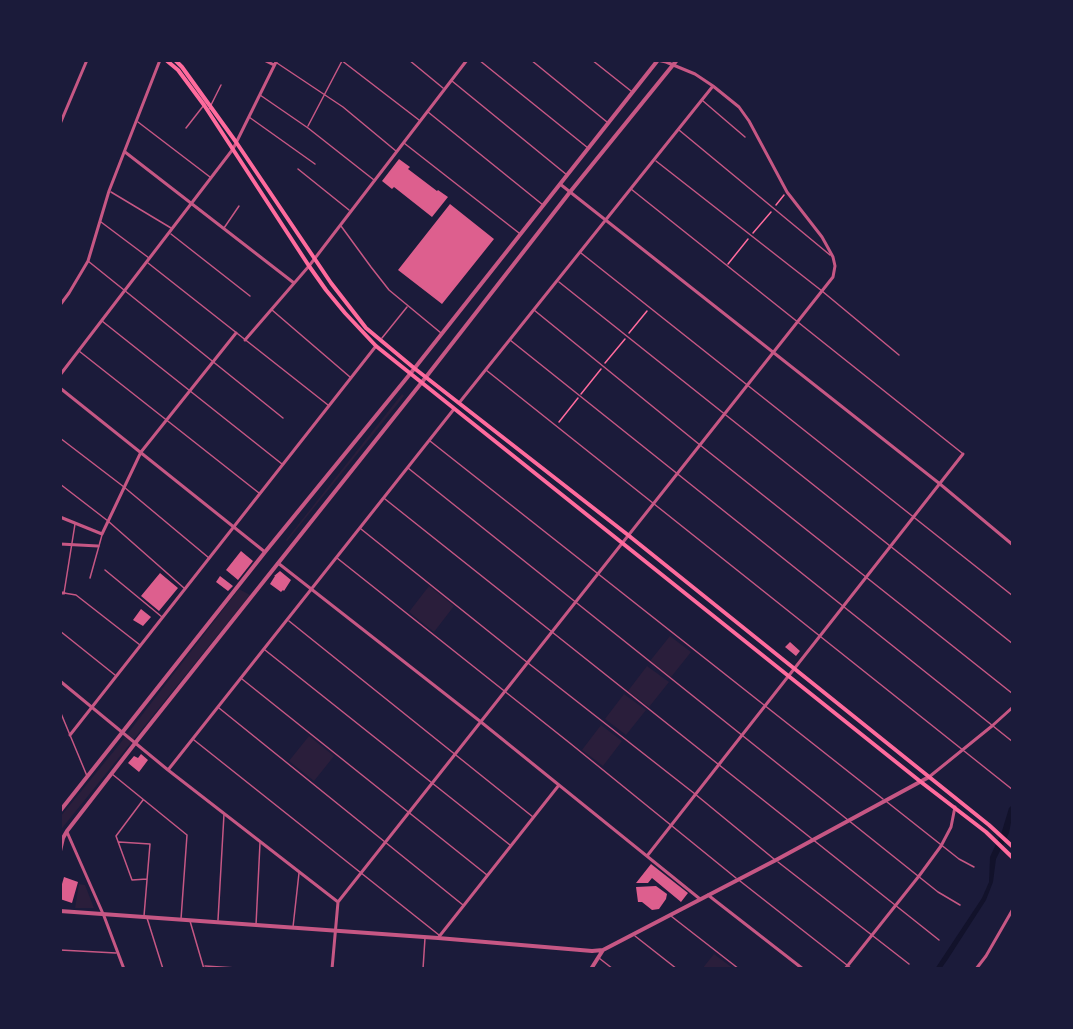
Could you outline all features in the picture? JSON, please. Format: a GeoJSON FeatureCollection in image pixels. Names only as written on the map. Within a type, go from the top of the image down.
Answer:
{"type":"FeatureCollection","features":[{"type":"Feature","properties":{"kind":"main road"},"geometry":{"type":"LineString","coordinates":[[166,60],[178,70],[236,142],[331,283],[366,328],[628,535],[989,825],[1013,847]]}},
{"type":"Feature","properties":{"kind":"main road"},"geometry":{"type":"LineString","coordinates":[[175,60],[183,67],[309,266],[345,313],[376,346],[921,782],[987,832],[1012,857]]}},
{"type":"Feature","properties":{"kind":"street"},"geometry":{"type":"LineString","coordinates":[[60,124],[87,60]]}},
{"type":"Feature","properties":{"kind":"street"},"geometry":{"type":"LineString","coordinates":[[60,305],[88,261],[109,191],[160,60]]}},
{"type":"Feature","properties":{"kind":"street"},"geometry":{"type":"LineString","coordinates":[[60,375],[233,148],[276,62],[264,60]]}},
{"type":"Feature","properties":{"kind":"street"},"geometry":{"type":"LineString","coordinates":[[245,340],[309,266],[467,60]]}},
{"type":"Feature","properties":{"kind":"street"},"geometry":{"type":"LineString","coordinates":[[60,811],[658,60],[675,62],[713,86],[739,107],[787,192],[822,237],[833,257],[835,271],[830,282],[338,902],[332,969]]}},
{"type":"Feature","properties":{"kind":"street"},"geometry":{"type":"LineString","coordinates":[[60,851],[67,831],[135,742],[675,62]]}},
{"type":"Feature","properties":{"kind":"street"},"geometry":{"type":"LineString","coordinates":[[459,403],[713,86]]}},
{"type":"Feature","properties":{"kind":"street"},"geometry":{"type":"LineString","coordinates":[[125,152],[294,283]]}},
{"type":"Feature","properties":{"kind":"street"},"geometry":{"type":"LineString","coordinates":[[560,184],[940,484],[1013,545]]}},
{"type":"Feature","properties":{"kind":"street"},"geometry":{"type":"LineString","coordinates":[[60,517],[102,534],[141,452],[236,333]]}},
{"type":"Feature","properties":{"kind":"street"},"geometry":{"type":"LineString","coordinates":[[70,735],[376,346]]}},
{"type":"Feature","properties":{"kind":"street"},"geometry":{"type":"LineString","coordinates":[[60,388],[265,552]]}},
{"type":"Feature","properties":{"kind":"street"},"geometry":{"type":"LineString","coordinates":[[168,770],[454,409]]}},
{"type":"Feature","properties":{"kind":"street"},"geometry":{"type":"LineString","coordinates":[[647,856],[963,454]]}},
{"type":"Feature","properties":{"kind":"street"},"geometry":{"type":"LineString","coordinates":[[60,544],[98,546]]}},
{"type":"Feature","properties":{"kind":"street"},"geometry":{"type":"LineString","coordinates":[[278,563],[481,722],[700,899]]}},
{"type":"Feature","properties":{"kind":"street"},"geometry":{"type":"LineString","coordinates":[[60,681],[168,770],[338,902]]}},
{"type":"Feature","properties":{"kind":"street"},"geometry":{"type":"LineString","coordinates":[[60,911],[603,950],[921,782],[1013,707]]}},
{"type":"Feature","properties":{"kind":"street"},"geometry":{"type":"LineString","coordinates":[[439,937],[559,785]]}},
{"type":"Feature","properties":{"kind":"street"},"geometry":{"type":"LineString","coordinates":[[846,967],[941,846],[951,827],[955,807]]}},
{"type":"Feature","properties":{"kind":"street"},"geometry":{"type":"LineString","coordinates":[[67,831],[104,915],[124,969]]}},
{"type":"Feature","properties":{"kind":"street"},"geometry":{"type":"LineString","coordinates":[[708,895],[803,969]]}},
{"type":"Feature","properties":{"kind":"street"},"geometry":{"type":"LineString","coordinates":[[976,969],[1013,909]]}},
{"type":"Feature","properties":{"kind":"street"},"geometry":{"type":"LineString","coordinates":[[591,969],[603,950]]}},
{"type":"Feature","properties":{"kind":"lane"},"geometry":{"type":"LineString","coordinates":[[308,128],[342,60],[420,121]]}},
{"type":"Feature","properties":{"kind":"lane"},"geometry":{"type":"LineString","coordinates":[[409,60],[445,89]]}},
{"type":"Feature","properties":{"kind":"lane"},"geometry":{"type":"LineString","coordinates":[[479,60],[588,148]]}},
{"type":"Feature","properties":{"kind":"lane"},"geometry":{"type":"LineString","coordinates":[[531,60],[608,123]]}},
{"type":"Feature","properties":{"kind":"lane"},"geometry":{"type":"LineString","coordinates":[[592,60],[633,92]]}},
{"type":"Feature","properties":{"kind":"lane"},"geometry":{"type":"LineString","coordinates":[[276,62],[325,94],[397,151]]}},
{"type":"Feature","properties":{"kind":"lane"},"geometry":{"type":"LineString","coordinates":[[452,80],[567,175]]}},
{"type":"Feature","properties":{"kind":"lane"},"geometry":{"type":"LineString","coordinates":[[209,109],[221,85]]}},
{"type":"Feature","properties":{"kind":"lane"},"geometry":{"type":"LineString","coordinates":[[260,95],[308,128],[375,180]]}},
{"type":"Feature","properties":{"kind":"lane"},"geometry":{"type":"LineString","coordinates":[[702,100],[745,137]]}},
{"type":"Feature","properties":{"kind":"lane"},"geometry":{"type":"LineString","coordinates":[[186,128],[204,105]]}},
{"type":"Feature","properties":{"kind":"lane"},"geometry":{"type":"LineString","coordinates":[[428,111],[543,205]]}},
{"type":"Feature","properties":{"kind":"lane"},"geometry":{"type":"LineString","coordinates":[[249,117],[315,164]]}},
{"type":"Feature","properties":{"kind":"lane"},"geometry":{"type":"LineString","coordinates":[[137,121],[211,177]]}},
{"type":"Feature","properties":{"kind":"lane"},"geometry":{"type":"LineString","coordinates":[[678,129],[833,257]]}},
{"type":"Feature","properties":{"kind":"lane"},"geometry":{"type":"LineString","coordinates":[[404,142],[520,234]]}},
{"type":"Feature","properties":{"kind":"lane"},"geometry":{"type":"LineString","coordinates":[[655,160],[822,291],[899,355]]}},
{"type":"Feature","properties":{"kind":"lane"},"geometry":{"type":"LineString","coordinates":[[298,169],[350,212]]}},
{"type":"Feature","properties":{"kind":"lane"},"geometry":{"type":"LineString","coordinates":[[632,189],[963,454]]}},
{"type":"Feature","properties":{"kind":"lane"},"geometry":{"type":"LineString","coordinates":[[109,191],[170,230],[250,296]]}},
{"type":"Feature","properties":{"kind":"lane"},"geometry":{"type":"LineString","coordinates":[[224,228],[239,206]]}},
{"type":"Feature","properties":{"kind":"lane"},"geometry":{"type":"LineString","coordinates":[[100,221],[150,258]]}},
{"type":"Feature","properties":{"kind":"lane"},"geometry":{"type":"LineString","coordinates":[[340,225],[383,282],[442,334]]}},
{"type":"Feature","properties":{"kind":"lane"},"geometry":{"type":"LineString","coordinates":[[580,252],[1013,596]]}},
{"type":"Feature","properties":{"kind":"lane"},"geometry":{"type":"LineString","coordinates":[[88,261],[283,418]]}},
{"type":"Feature","properties":{"kind":"lane"},"geometry":{"type":"LineString","coordinates":[[146,262],[329,406]]}},
{"type":"Feature","properties":{"kind":"lane"},"geometry":{"type":"LineString","coordinates":[[557,280],[1013,644]]}},
{"type":"Feature","properties":{"kind":"lane"},"geometry":{"type":"LineString","coordinates":[[376,346],[408,306]]}},
{"type":"Feature","properties":{"kind":"lane"},"geometry":{"type":"LineString","coordinates":[[271,310],[351,378]]}},
{"type":"Feature","properties":{"kind":"lane"},"geometry":{"type":"LineString","coordinates":[[534,310],[1013,694]]}},
{"type":"Feature","properties":{"kind":"lane"},"geometry":{"type":"LineString","coordinates":[[102,321],[283,464]]}},
{"type":"Feature","properties":{"kind":"lane"},"geometry":{"type":"LineString","coordinates":[[510,340],[1013,742]]}},
{"type":"Feature","properties":{"kind":"lane"},"geometry":{"type":"LineString","coordinates":[[79,351],[260,494]]}},
{"type":"Feature","properties":{"kind":"lane"},"geometry":{"type":"LineString","coordinates":[[486,370],[1013,790]]}},
{"type":"Feature","properties":{"kind":"lane"},"geometry":{"type":"LineString","coordinates":[[60,438],[124,487],[209,558]]}},
{"type":"Feature","properties":{"kind":"lane"},"geometry":{"type":"LineString","coordinates":[[430,441],[941,846],[958,859],[974,867]]}},
{"type":"Feature","properties":{"kind":"lane"},"geometry":{"type":"LineString","coordinates":[[408,468],[938,892],[960,904]]}},
{"type":"Feature","properties":{"kind":"lane"},"geometry":{"type":"LineString","coordinates":[[60,484],[108,521],[185,589]]}},
{"type":"Feature","properties":{"kind":"lane"},"geometry":{"type":"LineString","coordinates":[[384,498],[939,940]]}},
{"type":"Feature","properties":{"kind":"lane"},"geometry":{"type":"LineString","coordinates":[[75,524],[62,593],[76,595],[140,646]]}},
{"type":"Feature","properties":{"kind":"lane"},"geometry":{"type":"LineString","coordinates":[[360,528],[909,964]]}},
{"type":"Feature","properties":{"kind":"lane"},"geometry":{"type":"LineString","coordinates":[[90,578],[102,534]]}},
{"type":"Feature","properties":{"kind":"lane"},"geometry":{"type":"LineString","coordinates":[[337,558],[846,967],[852,969]]}},
{"type":"Feature","properties":{"kind":"lane"},"geometry":{"type":"LineString","coordinates":[[105,570],[163,617]]}},
{"type":"Feature","properties":{"kind":"lane"},"geometry":{"type":"LineString","coordinates":[[287,620],[533,817]]}},
{"type":"Feature","properties":{"kind":"lane"},"geometry":{"type":"LineString","coordinates":[[60,631],[116,676]]}},
{"type":"Feature","properties":{"kind":"lane"},"geometry":{"type":"LineString","coordinates":[[264,649],[511,846]]}},
{"type":"Feature","properties":{"kind":"lane"},"geometry":{"type":"LineString","coordinates":[[241,678],[488,875]]}},
{"type":"Feature","properties":{"kind":"lane"},"geometry":{"type":"LineString","coordinates":[[218,707],[464,906]]}},
{"type":"Feature","properties":{"kind":"lane"},"geometry":{"type":"LineString","coordinates":[[60,711],[87,777]]}},
{"type":"Feature","properties":{"kind":"lane"},"geometry":{"type":"LineString","coordinates":[[193,739],[439,937]]}},
{"type":"Feature","properties":{"kind":"lane"},"geometry":{"type":"LineString","coordinates":[[112,773],[188,835],[181,920]]}},
{"type":"Feature","properties":{"kind":"lane"},"geometry":{"type":"LineString","coordinates":[[144,800],[116,836],[132,880],[147,879]]}},
{"type":"Feature","properties":{"kind":"lane"},"geometry":{"type":"LineString","coordinates":[[218,922],[224,813]]}},
{"type":"Feature","properties":{"kind":"lane"},"geometry":{"type":"LineString","coordinates":[[118,842],[150,844],[146,917],[163,969]]}},
{"type":"Feature","properties":{"kind":"lane"},"geometry":{"type":"LineString","coordinates":[[256,925],[260,842]]}},
{"type":"Feature","properties":{"kind":"lane"},"geometry":{"type":"LineString","coordinates":[[293,928],[299,872]]}},
{"type":"Feature","properties":{"kind":"lane"},"geometry":{"type":"LineString","coordinates":[[669,915],[739,969]]}},
{"type":"Feature","properties":{"kind":"lane"},"geometry":{"type":"LineString","coordinates":[[189,920],[204,969]]}},
{"type":"Feature","properties":{"kind":"lane"},"geometry":{"type":"LineString","coordinates":[[632,934],[677,969]]}},
{"type":"Feature","properties":{"kind":"lane"},"geometry":{"type":"LineString","coordinates":[[423,969],[425,937]]}},
{"type":"Feature","properties":{"kind":"lane"},"geometry":{"type":"LineString","coordinates":[[60,950],[119,953]]}},
{"type":"Feature","properties":{"kind":"lane"},"geometry":{"type":"LineString","coordinates":[[598,958],[613,969]]}},
{"type":"Feature","properties":{"kind":"lane"},"geometry":{"type":"LineString","coordinates":[[203,966],[252,969]]}},
{"type":"Feature","properties":{"kind":"path"},"geometry":{"type":"LineString","coordinates":[[727,266],[787,192]]}},
{"type":"Feature","properties":{"kind":"shaded area"},"geometry":{"type":"Polygon","coordinates":[[[402,394],[404,396],[287,541],[286,540],[402,394]]]}},
{"type":"Feature","properties":{"kind":"shaded area"},"geometry":{"type":"Polygon","coordinates":[[[429,586],[454,606],[434,632],[409,612],[429,586]]]}},
{"type":"Feature","properties":{"kind":"shaded area"},"geometry":{"type":"Polygon","coordinates":[[[239,589],[250,595],[60,832],[60,817],[239,589]]]}},
{"type":"Feature","properties":{"kind":"shaded area"},"geometry":{"type":"Polygon","coordinates":[[[670,636],[691,652],[671,677],[650,661],[670,636]]]}},
{"type":"Feature","properties":{"kind":"shaded area"},"geometry":{"type":"Polygon","coordinates":[[[647,666],[669,682],[649,707],[628,691],[647,666]]]}},
{"type":"Feature","properties":{"kind":"shaded area"},"geometry":{"type":"Polygon","coordinates":[[[624,694],[646,710],[626,735],[605,719],[624,694]]]}},
{"type":"Feature","properties":{"kind":"shaded area"},"geometry":{"type":"Polygon","coordinates":[[[601,725],[622,741],[603,766],[582,750],[601,725]]]}},
{"type":"Feature","properties":{"kind":"shaded area"},"geometry":{"type":"Polygon","coordinates":[[[309,736],[334,756],[314,781],[289,761],[309,736]]]}},
{"type":"Feature","properties":{"kind":"shaded area"},"geometry":{"type":"Polygon","coordinates":[[[1013,804],[1009,833],[996,859],[993,882],[986,900],[941,969],[935,969],[982,898],[989,882],[990,857],[1009,808],[1013,804]]]}},
{"type":"Feature","properties":{"kind":"shaded area"},"geometry":{"type":"Polygon","coordinates":[[[79,884],[85,885],[94,908],[75,908],[79,884]]]}},
{"type":"Feature","properties":{"kind":"shaded area"},"geometry":{"type":"Polygon","coordinates":[[[714,954],[734,969],[702,969],[714,954]]]}},
{"type":"Feature","properties":{"kind":"building"},"geometry":{"type":"Polygon","coordinates":[[[399,159],[410,167],[408,169],[448,197],[432,217],[394,187],[392,189],[382,181],[399,159]]]}},
{"type":"Feature","properties":{"kind":"building"},"geometry":{"type":"Polygon","coordinates":[[[450,204],[494,239],[442,304],[398,270],[450,204]]]}},
{"type":"Feature","properties":{"kind":"building"},"geometry":{"type":"Polygon","coordinates":[[[241,551],[253,561],[238,580],[226,570],[241,551]]]}},
{"type":"Feature","properties":{"kind":"building"},"geometry":{"type":"Polygon","coordinates":[[[280,571],[291,580],[281,592],[270,584],[280,571]]]}},
{"type":"Feature","properties":{"kind":"building"},"geometry":{"type":"Polygon","coordinates":[[[160,573],[178,588],[159,611],[141,596],[160,573]]]}},
{"type":"Feature","properties":{"kind":"building"},"geometry":{"type":"Polygon","coordinates":[[[220,576],[233,586],[228,591],[216,582],[220,576]]]}},
{"type":"Feature","properties":{"kind":"building"},"geometry":{"type":"Polygon","coordinates":[[[141,609],[151,617],[143,626],[133,620],[141,609]]]}},
{"type":"Feature","properties":{"kind":"building"},"geometry":{"type":"Polygon","coordinates":[[[790,642],[800,651],[796,656],[785,647],[790,642]]]}},
{"type":"Feature","properties":{"kind":"building"},"geometry":{"type":"Polygon","coordinates":[[[141,754],[148,760],[139,772],[128,763],[134,756],[138,758],[141,754]]]}},
{"type":"Feature","properties":{"kind":"building"},"geometry":{"type":"Polygon","coordinates":[[[651,864],[688,893],[681,902],[652,878],[648,883],[636,883],[651,864]]]}},
{"type":"Feature","properties":{"kind":"building"},"geometry":{"type":"Polygon","coordinates":[[[64,877],[78,882],[72,903],[60,899],[64,877]]]}},
{"type":"Feature","properties":{"kind":"building"},"geometry":{"type":"Polygon","coordinates":[[[656,886],[667,894],[659,909],[652,910],[642,902],[638,902],[636,887],[656,886]]]}}]}
